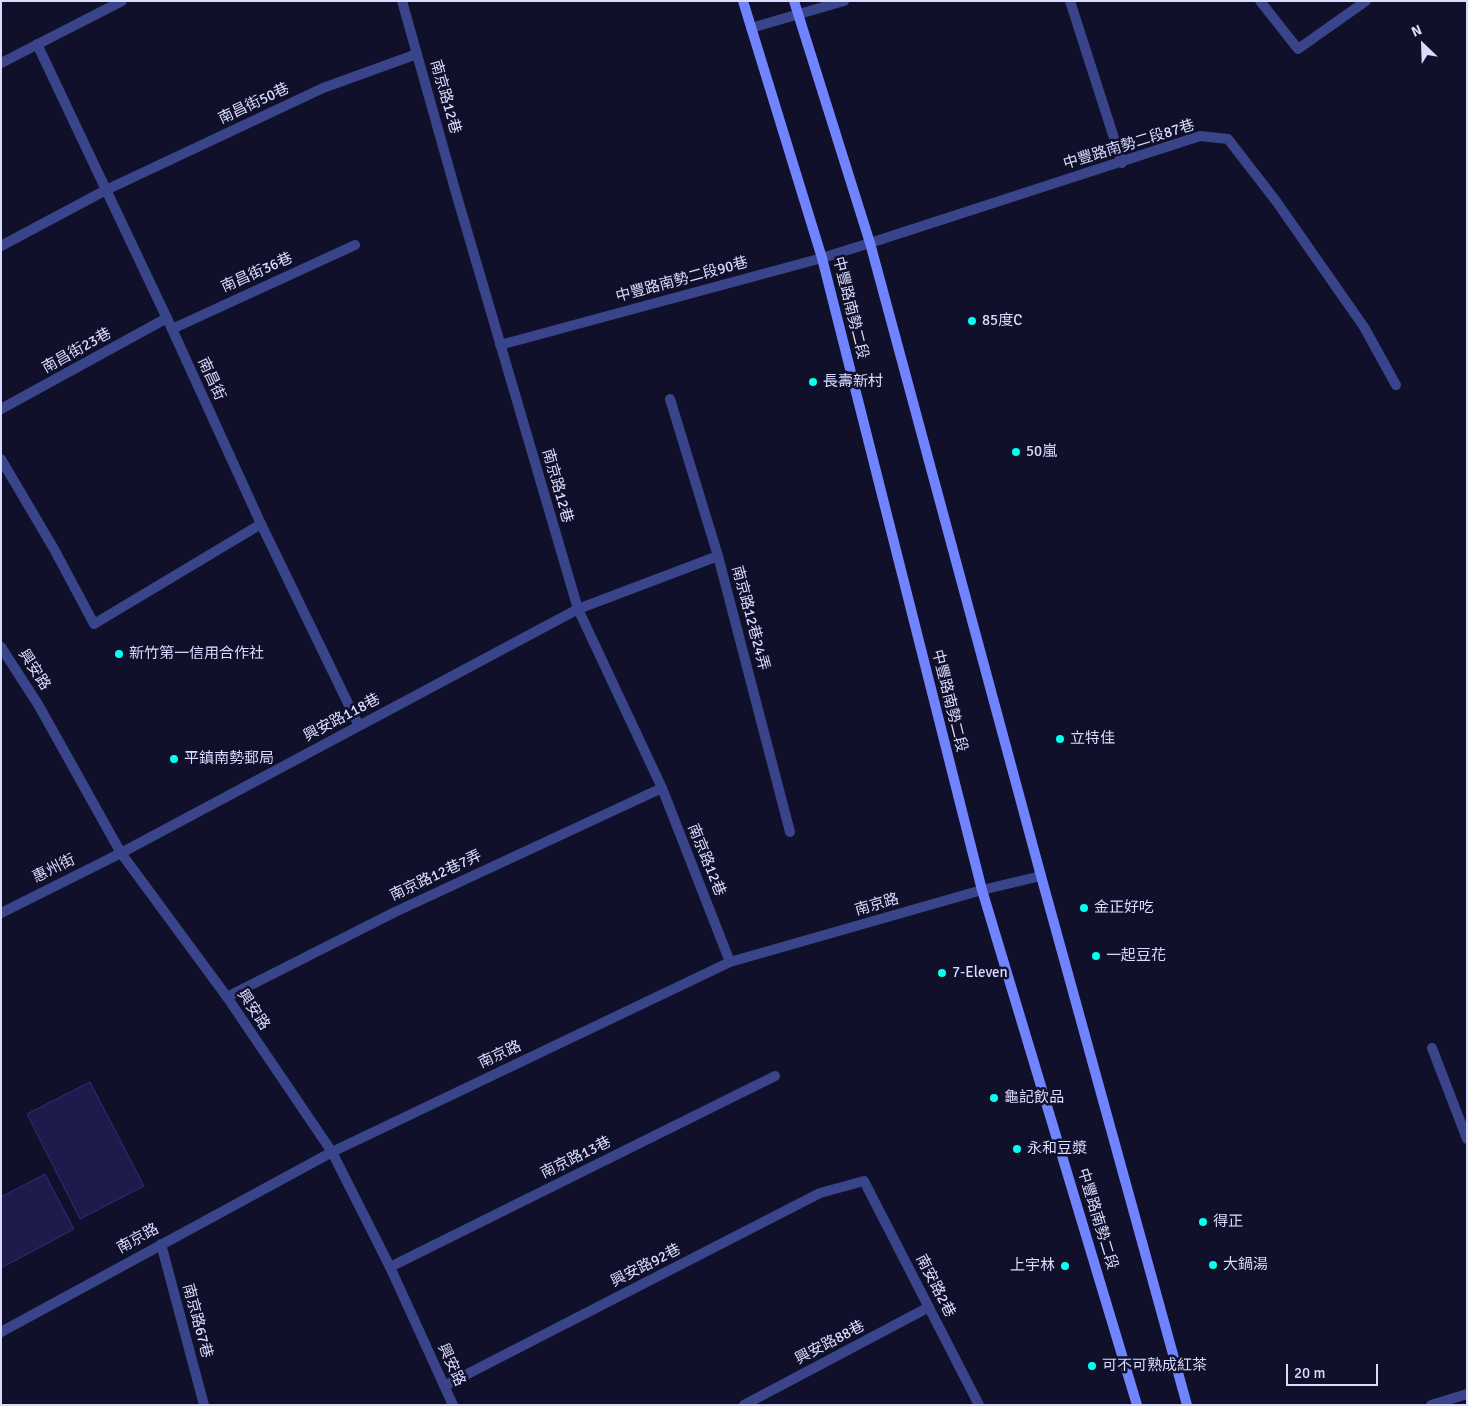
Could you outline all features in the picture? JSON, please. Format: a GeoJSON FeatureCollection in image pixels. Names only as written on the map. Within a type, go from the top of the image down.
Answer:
{"type":"FeatureCollection","features":[{"type":"Feature","properties":{"kind":"main road","name":"中豐路南勢二段"},"geometry":{"type":"LineString","coordinates":[[743,1],[822,258],[982,890],[1137,1405]]}},
{"type":"Feature","properties":{"kind":"main road"},"geometry":{"type":"LineString","coordinates":[[794,1],[870,243],[1041,876],[1187,1405]]}},
{"type":"Feature","properties":{"kind":"street"},"geometry":{"type":"LineString","coordinates":[[1,63],[122,1]]}},
{"type":"Feature","properties":{"kind":"street","name":"南京路12巷"},"geometry":{"type":"LineString","coordinates":[[402,1],[500,345],[578,608],[662,788],[730,962]]}},
{"type":"Feature","properties":{"kind":"street"},"geometry":{"type":"LineString","coordinates":[[751,28],[844,1]]}},
{"type":"Feature","properties":{"kind":"street"},"geometry":{"type":"LineString","coordinates":[[1070,1],[1122,163]]}},
{"type":"Feature","properties":{"kind":"street"},"geometry":{"type":"LineString","coordinates":[[1260,1],[1298,49],[1366,1]]}},
{"type":"Feature","properties":{"kind":"street","name":"南昌街"},"geometry":{"type":"LineString","coordinates":[[37,44],[172,328],[261,524],[359,726]]}},
{"type":"Feature","properties":{"kind":"street","name":"南昌街50巷"},"geometry":{"type":"LineString","coordinates":[[1,246],[106,190],[323,88],[417,54]]}},
{"type":"Feature","properties":{"kind":"street","name":"中豐路南勢二段87巷"},"geometry":{"type":"LineString","coordinates":[[870,243],[1122,163],[1200,136],[1228,139],[1276,201],[1364,327],[1396,385]]}},
{"type":"Feature","properties":{"kind":"street","name":"中豐路南勢二段90巷"},"geometry":{"type":"LineString","coordinates":[[500,345],[822,258],[870,243]]}},
{"type":"Feature","properties":{"kind":"street","name":"南昌街36巷"},"geometry":{"type":"LineString","coordinates":[[172,328],[355,245]]}},
{"type":"Feature","properties":{"kind":"street","name":"南昌街23巷"},"geometry":{"type":"LineString","coordinates":[[1,410],[167,318]]}},
{"type":"Feature","properties":{"kind":"street"},"geometry":{"type":"LineString","coordinates":[[670,399],[718,556]]}},
{"type":"Feature","properties":{"kind":"street"},"geometry":{"type":"LineString","coordinates":[[1,459],[54,549],[94,624],[261,524]]}},
{"type":"Feature","properties":{"kind":"street","name":"南京路12巷24弄"},"geometry":{"type":"LineString","coordinates":[[578,608],[718,556],[790,832]]}},
{"type":"Feature","properties":{"kind":"street","name":"興安路118巷"},"geometry":{"type":"LineString","coordinates":[[120,853],[578,608]]}},
{"type":"Feature","properties":{"kind":"street","name":"興安路"},"geometry":{"type":"LineString","coordinates":[[1,647],[39,706],[120,853],[227,997],[332,1152],[390,1268],[452,1405]]}},
{"type":"Feature","properties":{"kind":"street","name":"南京路12巷7弄"},"geometry":{"type":"LineString","coordinates":[[227,997],[395,912],[662,788]]}},
{"type":"Feature","properties":{"kind":"street","name":"惠州街"},"geometry":{"type":"LineString","coordinates":[[1,913],[120,853]]}},
{"type":"Feature","properties":{"kind":"street","name":"南京路"},"geometry":{"type":"LineString","coordinates":[[1,1332],[332,1152],[730,962],[982,890],[1041,876]]}},
{"type":"Feature","properties":{"kind":"street"},"geometry":{"type":"LineString","coordinates":[[1432,1048],[1467,1139]]}},
{"type":"Feature","properties":{"kind":"street","name":"南京路13巷"},"geometry":{"type":"LineString","coordinates":[[390,1268],[775,1076]]}},
{"type":"Feature","properties":{"kind":"street","name":"南安路2巷"},"geometry":{"type":"LineString","coordinates":[[864,1181],[979,1405]]}},
{"type":"Feature","properties":{"kind":"street","name":"興安路92巷"},"geometry":{"type":"LineString","coordinates":[[444,1386],[820,1192],[864,1181]]}},
{"type":"Feature","properties":{"kind":"street","name":"南京路67巷"},"geometry":{"type":"LineString","coordinates":[[161,1244],[204,1405]]}},
{"type":"Feature","properties":{"kind":"street","name":"興安路88巷"},"geometry":{"type":"LineString","coordinates":[[744,1405],[929,1308]]}},
{"type":"Feature","properties":{"kind":"street"},"geometry":{"type":"LineString","coordinates":[[1432,1405],[1467,1394]]}},
{"type":"Feature","properties":{"kind":"building"},"geometry":{"type":"Polygon","coordinates":[[[90,1082],[144,1186],[80,1219],[27,1114],[90,1082]]]}},
{"type":"Feature","properties":{"kind":"building"},"geometry":{"type":"Polygon","coordinates":[[[45,1174],[74,1229],[1,1268],[1,1197],[45,1174]]]}},
{"type":"Feature","properties":{"kind":"place","name":"85度C"},"geometry":{"type":"Point","coordinates":[972,321]}},
{"type":"Feature","properties":{"kind":"place","name":"長壽新村"},"geometry":{"type":"Point","coordinates":[813,382]}},
{"type":"Feature","properties":{"kind":"place","name":"50嵐"},"geometry":{"type":"Point","coordinates":[1016,452]}},
{"type":"Feature","properties":{"kind":"place","name":"新竹第一信用合作社"},"geometry":{"type":"Point","coordinates":[119,654]}},
{"type":"Feature","properties":{"kind":"place","name":"立特佳"},"geometry":{"type":"Point","coordinates":[1060,739]}},
{"type":"Feature","properties":{"kind":"place","name":"平鎮南勢郵局"},"geometry":{"type":"Point","coordinates":[174,759]}},
{"type":"Feature","properties":{"kind":"place","name":"金正好吃"},"geometry":{"type":"Point","coordinates":[1084,908]}},
{"type":"Feature","properties":{"kind":"place","name":"一起豆花"},"geometry":{"type":"Point","coordinates":[1096,956]}},
{"type":"Feature","properties":{"kind":"place","name":"7-Eleven"},"geometry":{"type":"Point","coordinates":[942,973]}},
{"type":"Feature","properties":{"kind":"place","name":"龜記飲品"},"geometry":{"type":"Point","coordinates":[994,1098]}},
{"type":"Feature","properties":{"kind":"place","name":"永和豆漿"},"geometry":{"type":"Point","coordinates":[1017,1149]}},
{"type":"Feature","properties":{"kind":"place","name":"得正"},"geometry":{"type":"Point","coordinates":[1203,1222]}},
{"type":"Feature","properties":{"kind":"place","name":"大鍋湯"},"geometry":{"type":"Point","coordinates":[1213,1265]}},
{"type":"Feature","properties":{"kind":"place","name":"上宇林"},"geometry":{"type":"Point","coordinates":[1065,1266]}},
{"type":"Feature","properties":{"kind":"place","name":"可不可熟成紅茶"},"geometry":{"type":"Point","coordinates":[1092,1366]}}]}
